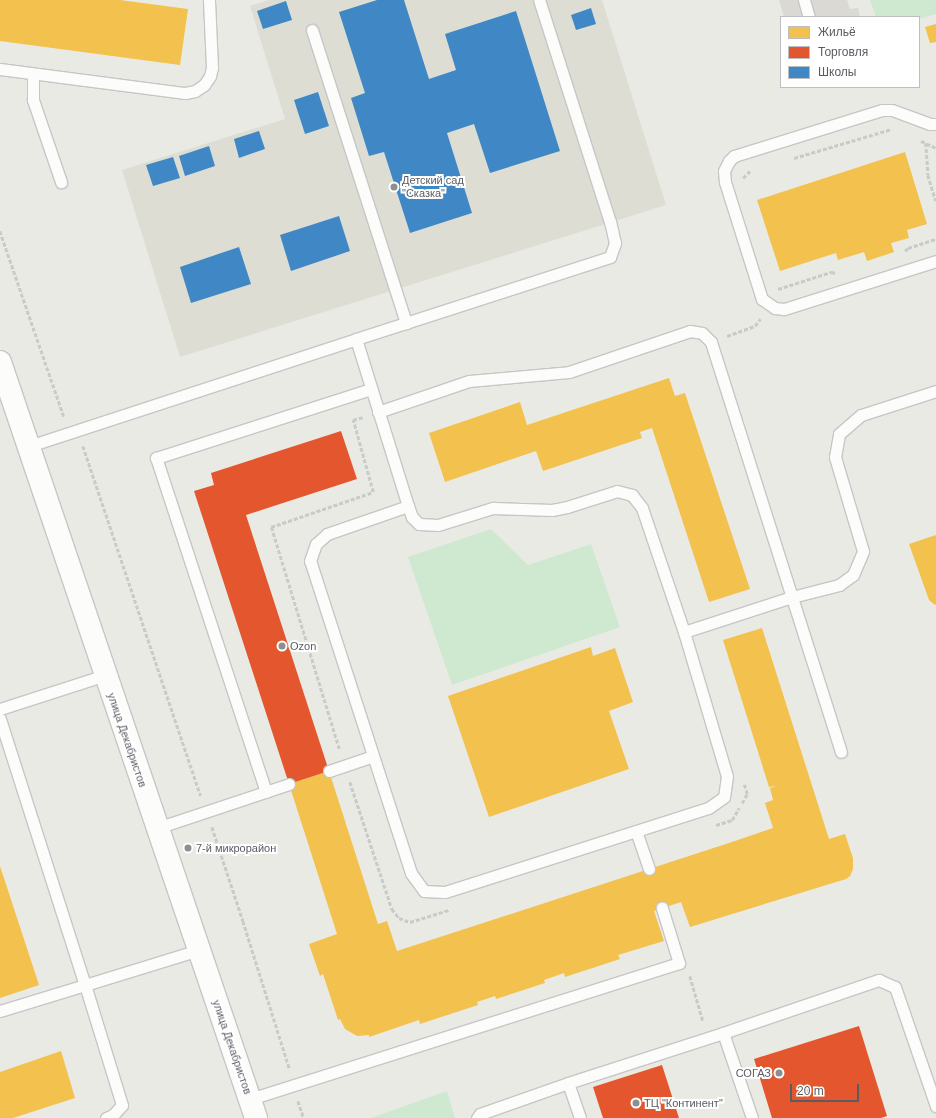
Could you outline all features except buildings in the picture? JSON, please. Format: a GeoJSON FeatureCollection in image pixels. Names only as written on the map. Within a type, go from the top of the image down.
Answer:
{"type":"FeatureCollection","features":[{"type":"Feature","properties":{"kind":"main road","name":"улица Декабристов"},"geometry":{"type":"LineString","coordinates":[[0,362],[253,1109]]}},
{"type":"Feature","properties":{"kind":"lane"},"geometry":{"type":"LineString","coordinates":[[0,69],[185,93],[195,91],[204,85],[210,76],[212,67],[209,0]]}},
{"type":"Feature","properties":{"kind":"lane"},"geometry":{"type":"LineString","coordinates":[[29,446],[610,257],[615,244],[610,222],[539,0]]}},
{"type":"Feature","properties":{"kind":"lane"},"geometry":{"type":"LineString","coordinates":[[804,0],[809,16]]}},
{"type":"Feature","properties":{"kind":"lane"},"geometry":{"type":"LineString","coordinates":[[312,30],[406,324]]}},
{"type":"Feature","properties":{"kind":"lane"},"geometry":{"type":"LineString","coordinates":[[33,74],[33,100],[61,182]]}},
{"type":"Feature","properties":{"kind":"lane"},"geometry":{"type":"LineString","coordinates":[[936,124],[930,124],[892,110],[882,110],[734,156],[724,170],[725,182],[762,299],[769,305],[784,308],[936,261]]}},
{"type":"Feature","properties":{"kind":"lane"},"geometry":{"type":"LineString","coordinates":[[378,412],[470,381],[569,372],[690,331],[702,333],[712,342],[841,752]]}},
{"type":"Feature","properties":{"kind":"lane"},"geometry":{"type":"LineString","coordinates":[[356,340],[408,506],[412,517],[419,524],[438,525],[493,508],[552,510],[567,508],[617,491],[632,495],[642,508],[684,632],[727,776],[724,798],[708,808],[445,892],[424,891],[411,873],[310,561],[316,544],[327,534],[408,506]]}},
{"type":"Feature","properties":{"kind":"lane"},"geometry":{"type":"LineString","coordinates":[[266,792],[156,458],[371,389]]}},
{"type":"Feature","properties":{"kind":"lane"},"geometry":{"type":"LineString","coordinates":[[684,632],[792,597],[839,585],[853,575],[863,551],[835,457],[839,434],[861,416],[936,391]]}},
{"type":"Feature","properties":{"kind":"lane"},"geometry":{"type":"LineString","coordinates":[[0,708],[105,675]]}},
{"type":"Feature","properties":{"kind":"lane"},"geometry":{"type":"LineString","coordinates":[[0,719],[122,1105],[113,1115],[106,1118]]}},
{"type":"Feature","properties":{"kind":"lane"},"geometry":{"type":"LineString","coordinates":[[329,771],[373,756]]}},
{"type":"Feature","properties":{"kind":"lane"},"geometry":{"type":"LineString","coordinates":[[157,828],[289,784]]}},
{"type":"Feature","properties":{"kind":"lane"},"geometry":{"type":"LineString","coordinates":[[636,831],[650,869]]}},
{"type":"Feature","properties":{"kind":"lane"},"geometry":{"type":"LineString","coordinates":[[253,1109],[293,1086],[679,963],[662,908]]}},
{"type":"Feature","properties":{"kind":"lane"},"geometry":{"type":"LineString","coordinates":[[0,1011],[199,950]]}},
{"type":"Feature","properties":{"kind":"lane"},"geometry":{"type":"LineString","coordinates":[[477,1118],[480,1114],[568,1083],[723,1033],[879,980],[895,987],[936,1106]]}},
{"type":"Feature","properties":{"kind":"lane"},"geometry":{"type":"LineString","coordinates":[[723,1033],[752,1118]]}},
{"type":"Feature","properties":{"kind":"lane"},"geometry":{"type":"LineString","coordinates":[[568,1083],[580,1118]]}},
{"type":"Feature","properties":{"kind":"path"},"geometry":{"type":"LineString","coordinates":[[787,160],[886,130],[896,129]]}},
{"type":"Feature","properties":{"kind":"path"},"geometry":{"type":"LineString","coordinates":[[920,140],[936,148]]}},
{"type":"Feature","properties":{"kind":"path"},"geometry":{"type":"LineString","coordinates":[[926,143],[928,175],[936,201]]}},
{"type":"Feature","properties":{"kind":"path"},"geometry":{"type":"LineString","coordinates":[[742,182],[744,176],[749,171],[756,169]]}},
{"type":"Feature","properties":{"kind":"path"},"geometry":{"type":"LineString","coordinates":[[0,231],[64,418],[83,447],[288,1058],[293,1086],[304,1118]]}},
{"type":"Feature","properties":{"kind":"path"},"geometry":{"type":"LineString","coordinates":[[903,253],[908,248],[936,240]]}},
{"type":"Feature","properties":{"kind":"path"},"geometry":{"type":"LineString","coordinates":[[774,282],[776,290],[831,272],[843,274]]}},
{"type":"Feature","properties":{"kind":"path"},"geometry":{"type":"LineString","coordinates":[[712,342],[755,326],[769,305]]}},
{"type":"Feature","properties":{"kind":"path"},"geometry":{"type":"LineString","coordinates":[[345,766],[392,909],[399,918],[410,922],[452,909]]}},
{"type":"Feature","properties":{"kind":"path"},"geometry":{"type":"LineString","coordinates":[[710,827],[732,820],[747,794],[743,779]]}},
{"type":"Feature","properties":{"kind":"shaded area","name":"Детский сад \"Сказка\""},"geometry":{"type":"Polygon","coordinates":[[[269,0],[602,0],[666,205],[180,357],[122,170],[285,119],[250,6],[269,0]]]}},
{"type":"Feature","properties":{"kind":"shaded area"},"geometry":{"type":"Polygon","coordinates":[[[779,0],[847,0],[850,9],[858,8],[860,16],[784,16],[779,0]]]}},
{"type":"Feature","properties":{"kind":"green space"},"geometry":{"type":"Polygon","coordinates":[[[870,0],[936,0],[936,14],[920,19],[920,16],[876,16],[870,0]]]}},
{"type":"Feature","properties":{"kind":"green space"},"geometry":{"type":"Polygon","coordinates":[[[491,529],[528,565],[591,544],[620,627],[452,685],[408,557],[491,529]]]}},
{"type":"Feature","properties":{"kind":"green space"},"geometry":{"type":"Polygon","coordinates":[[[447,1091],[455,1118],[371,1118],[447,1091]]]}},
{"type":"Feature","properties":{"kind":"place","name":"Детский сад \"Сказка\""},"geometry":{"type":"Point","coordinates":[394,187]}},
{"type":"Feature","properties":{"kind":"place","name":"Ozon"},"geometry":{"type":"Point","coordinates":[282,646]}},
{"type":"Feature","properties":{"kind":"place","name":"7-й микрорайон"},"geometry":{"type":"Point","coordinates":[188,848]}},
{"type":"Feature","properties":{"kind":"place","name":"СОГАЗ"},"geometry":{"type":"Point","coordinates":[779,1073]}},
{"type":"Feature","properties":{"kind":"place","name":"ТЦ \"Континент\""},"geometry":{"type":"Point","coordinates":[636,1103]}}]}
